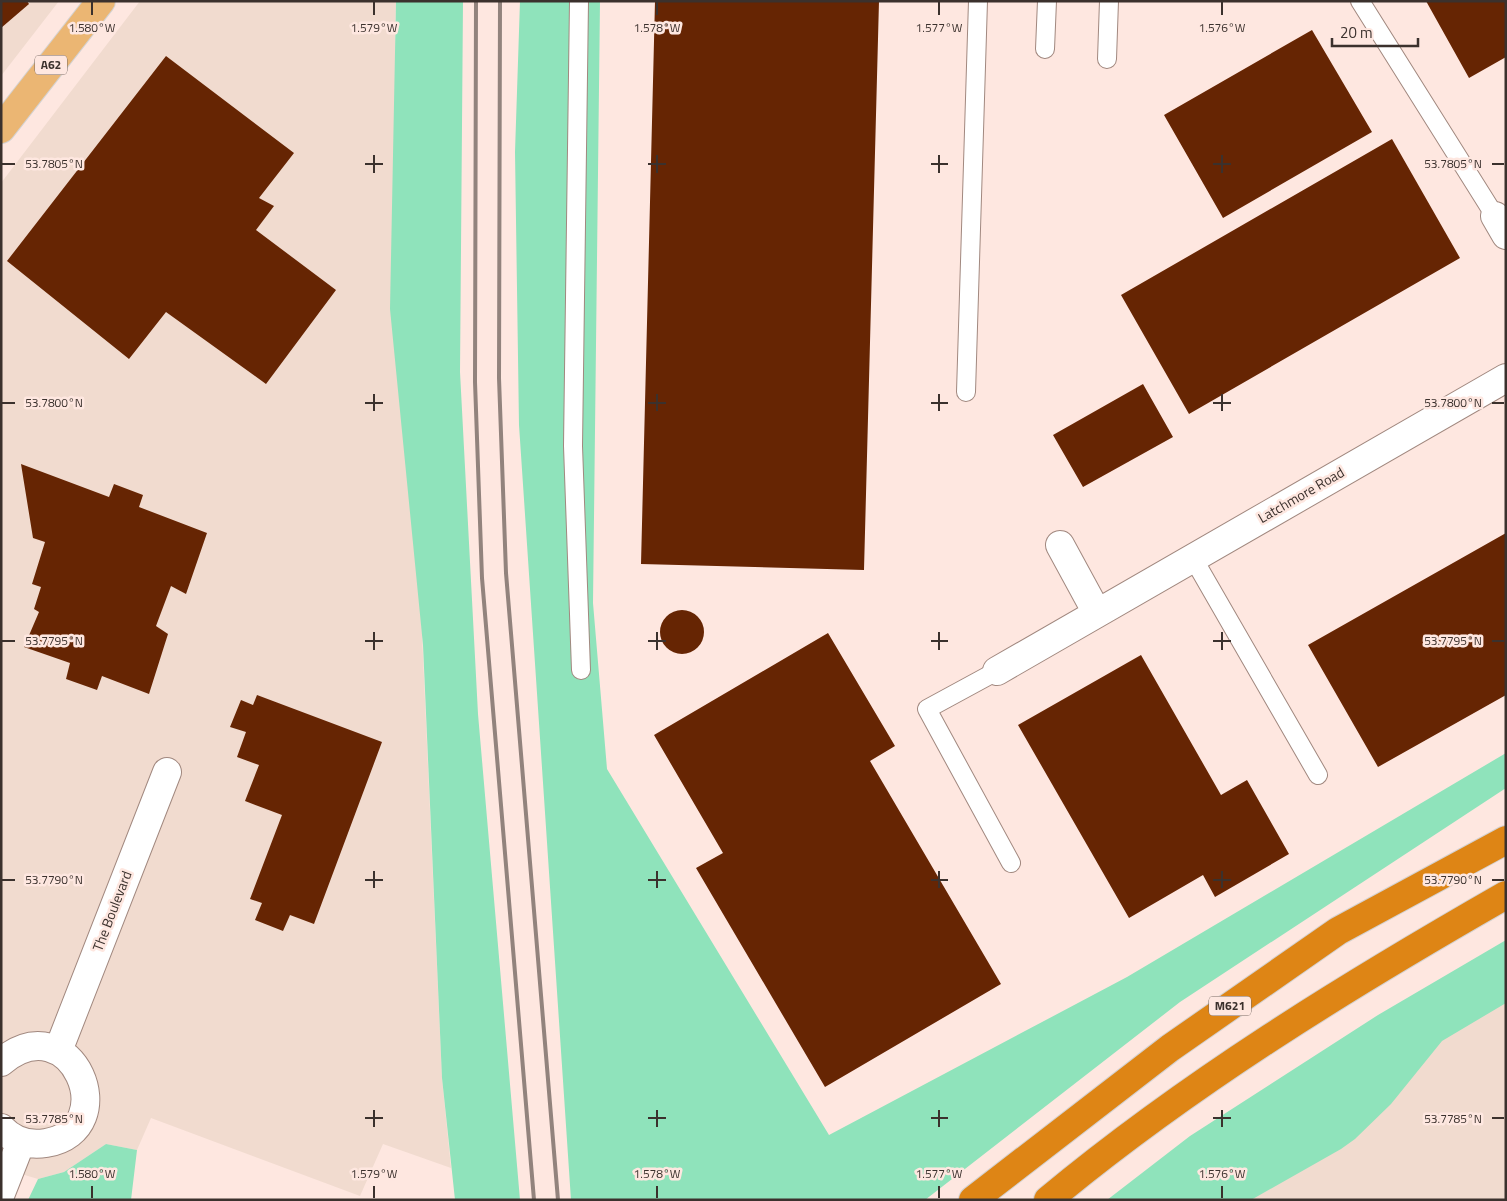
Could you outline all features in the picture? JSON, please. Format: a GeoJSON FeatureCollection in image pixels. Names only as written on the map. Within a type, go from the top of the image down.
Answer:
{"type":"FeatureCollection","features":[{"type":"Feature","properties":{"kind":"highway","name":"M621"},"geometry":{"type":"LineString","coordinates":[[973,1200],[1170,1048],[1338,931],[1506,840]]}},
{"type":"Feature","properties":{"kind":"highway"},"geometry":{"type":"LineString","coordinates":[[1048,1200],[1112,1147],[1228,1066],[1426,940],[1506,895]]}},
{"type":"Feature","properties":{"kind":"main road","name":"A62"},"geometry":{"type":"LineString","coordinates":[[4,118],[101,1]]}},
{"type":"Feature","properties":{"kind":"street","name":"Latchmore Road"},"geometry":{"type":"LineString","coordinates":[[996,671],[1506,378]]}},
{"type":"Feature","properties":{"kind":"street"},"geometry":{"type":"LineString","coordinates":[[1060,545],[1097,613]]}},
{"type":"Feature","properties":{"kind":"street","name":"The Boulevard"},"geometry":{"type":"LineString","coordinates":[[58,1051],[167,772]]}},
{"type":"Feature","properties":{"kind":"street"},"geometry":{"type":"LineString","coordinates":[[1,1062],[11,1054],[26,1048],[42,1047],[58,1051],[72,1060],[81,1074],[86,1090],[85,1106],[79,1122],[68,1134],[53,1142],[37,1145],[11,1135],[1,1193]]}},
{"type":"Feature","properties":{"kind":"lane"},"geometry":{"type":"LineString","coordinates":[[579,1],[573,446],[581,670]]}},
{"type":"Feature","properties":{"kind":"lane"},"geometry":{"type":"LineString","coordinates":[[966,392],[978,1]]}},
{"type":"Feature","properties":{"kind":"lane"},"geometry":{"type":"LineString","coordinates":[[1045,49],[1047,1]]}},
{"type":"Feature","properties":{"kind":"lane"},"geometry":{"type":"LineString","coordinates":[[1107,59],[1109,1]]}},
{"type":"Feature","properties":{"kind":"lane"},"geometry":{"type":"LineString","coordinates":[[1360,1],[1500,226]]}},
{"type":"Feature","properties":{"kind":"lane"},"geometry":{"type":"LineString","coordinates":[[1193,558],[1318,775]]}},
{"type":"Feature","properties":{"kind":"lane"},"geometry":{"type":"LineString","coordinates":[[996,671],[927,709],[1011,863]]}},
{"type":"Feature","properties":{"kind":"shaded area"},"geometry":{"type":"Polygon","coordinates":[[[1,1],[59,1],[1,76],[1,1]]]}},
{"type":"Feature","properties":{"kind":"shaded area"},"geometry":{"type":"Polygon","coordinates":[[[140,1],[396,1],[395,34],[442,1078],[451,1168],[383,1144],[360,1196],[151,1118],[137,1150],[106,1144],[64,1172],[38,1179],[1,1168],[1,183],[140,1]]]}},
{"type":"Feature","properties":{"kind":"shaded area"},"geometry":{"type":"Polygon","coordinates":[[[1506,997],[1506,1200],[1161,1200],[1506,997]]]}},
{"type":"Feature","properties":{"kind":"green space"},"geometry":{"type":"Polygon","coordinates":[[[396,1],[463,1],[460,372],[478,714],[520,1200],[455,1200],[442,1078],[423,645],[390,309],[396,1]]]}},
{"type":"Feature","properties":{"kind":"green space"},"geometry":{"type":"Polygon","coordinates":[[[520,1],[600,1],[593,603],[607,769],[829,1135],[1127,977],[1506,753],[1506,788],[1180,1002],[925,1200],[571,1200],[519,425],[515,152],[520,1]]]}},
{"type":"Feature","properties":{"kind":"green space"},"geometry":{"type":"Polygon","coordinates":[[[1506,940],[1506,1003],[1442,1041],[1391,1104],[1355,1139],[1341,1149],[1251,1200],[1107,1200],[1190,1136],[1378,1015],[1506,940]]]}},
{"type":"Feature","properties":{"kind":"green space"},"geometry":{"type":"Polygon","coordinates":[[[106,1144],[137,1150],[131,1200],[28,1200],[38,1179],[64,1172],[106,1144]]]}},
{"type":"Feature","properties":{"kind":"building"},"geometry":{"type":"Polygon","coordinates":[[[1,1],[27,1],[29,4],[1,28],[1,1]]]}},
{"type":"Feature","properties":{"kind":"building"},"geometry":{"type":"Polygon","coordinates":[[[655,1],[879,1],[864,570],[641,564],[655,1]]]}},
{"type":"Feature","properties":{"kind":"building"},"geometry":{"type":"Polygon","coordinates":[[[1426,1],[1506,1],[1506,57],[1469,78],[1426,1]]]}},
{"type":"Feature","properties":{"kind":"building"},"geometry":{"type":"Polygon","coordinates":[[[1312,30],[1372,132],[1223,218],[1164,115],[1312,30]]]}},
{"type":"Feature","properties":{"kind":"building"},"geometry":{"type":"Polygon","coordinates":[[[166,56],[294,153],[259,198],[274,206],[256,230],[336,290],[266,384],[166,312],[129,359],[7,261],[166,56]]]}},
{"type":"Feature","properties":{"kind":"building"},"geometry":{"type":"Polygon","coordinates":[[[1392,139],[1460,258],[1189,414],[1121,295],[1392,139]]]}},
{"type":"Feature","properties":{"kind":"building"},"geometry":{"type":"Polygon","coordinates":[[[1143,384],[1173,437],[1083,487],[1053,435],[1143,384]]]}},
{"type":"Feature","properties":{"kind":"building"},"geometry":{"type":"Polygon","coordinates":[[[21,464],[109,497],[114,484],[143,495],[139,507],[207,533],[186,594],[171,586],[156,626],[168,634],[149,694],[102,676],[97,690],[66,679],[70,663],[24,647],[39,612],[34,609],[41,587],[32,584],[45,542],[33,538],[21,464]]]}},
{"type":"Feature","properties":{"kind":"building"},"geometry":{"type":"Polygon","coordinates":[[[1506,533],[1506,695],[1378,767],[1308,645],[1506,533]]]}},
{"type":"Feature","properties":{"kind":"building"},"geometry":{"type":"Polygon","coordinates":[[[682,610],[694,614],[700,620],[704,632],[700,644],[694,650],[682,654],[670,650],[664,644],[660,632],[664,620],[670,614],[682,610]]]}},
{"type":"Feature","properties":{"kind":"building"},"geometry":{"type":"Polygon","coordinates":[[[828,633],[895,746],[870,761],[1001,984],[825,1087],[696,868],[723,853],[654,735],[828,633]]]}},
{"type":"Feature","properties":{"kind":"building"},"geometry":{"type":"Polygon","coordinates":[[[1141,655],[1221,795],[1247,780],[1289,854],[1215,897],[1203,875],[1129,918],[1018,725],[1141,655]]]}},
{"type":"Feature","properties":{"kind":"building"},"geometry":{"type":"Polygon","coordinates":[[[257,695],[382,742],[314,924],[290,915],[283,931],[255,920],[262,903],[250,899],[282,815],[245,801],[259,765],[237,757],[246,732],[230,727],[241,700],[253,705],[257,695]]]}},
{"type":"Feature","properties":{"kind":"railway"},"geometry":{"type":"LineString","coordinates":[[476,1],[475,382],[482,578],[534,1200]]}},
{"type":"Feature","properties":{"kind":"railway"},"geometry":{"type":"LineString","coordinates":[[500,1],[499,378],[506,573],[558,1200]]}}]}
